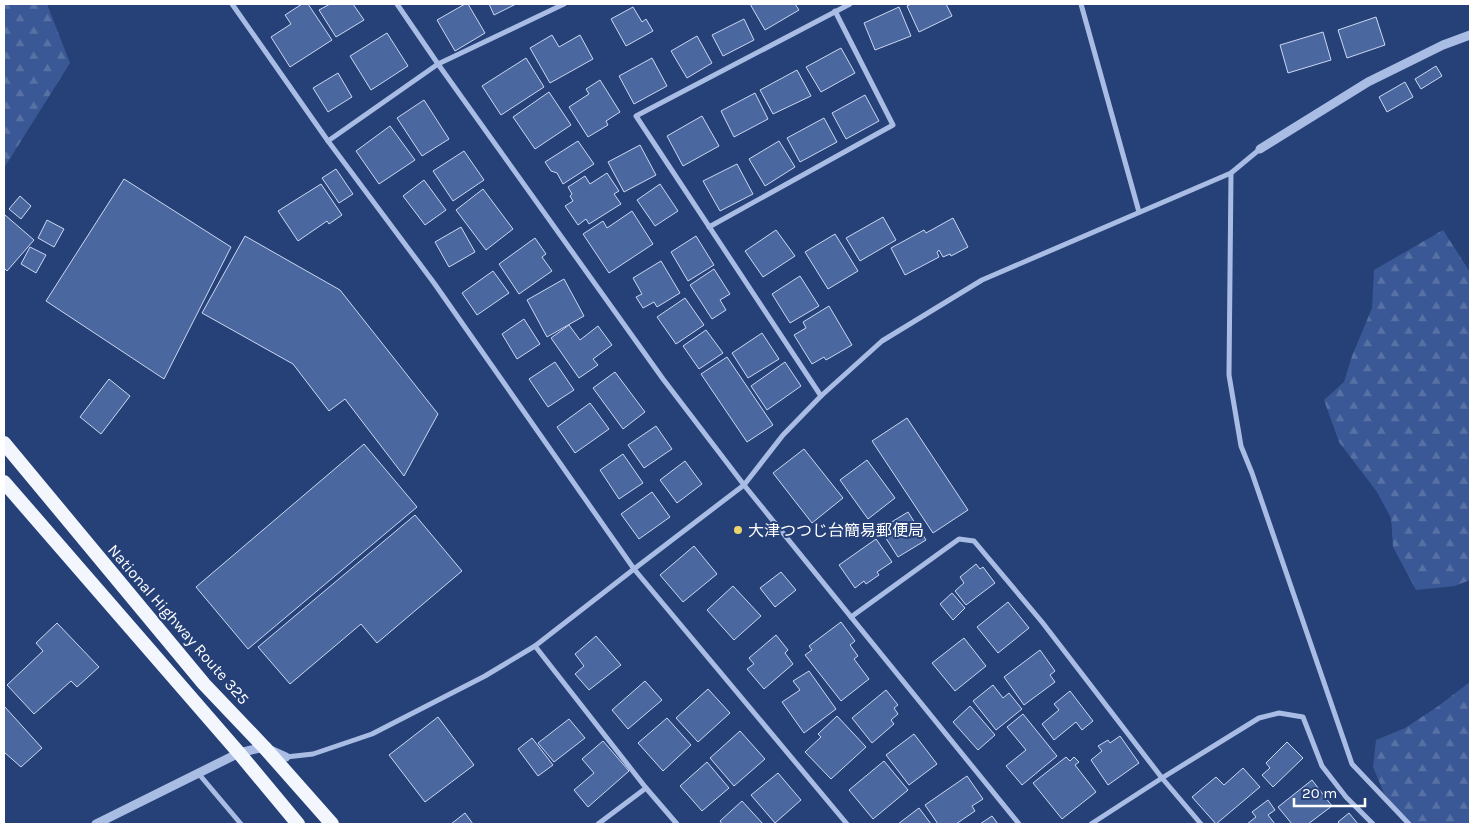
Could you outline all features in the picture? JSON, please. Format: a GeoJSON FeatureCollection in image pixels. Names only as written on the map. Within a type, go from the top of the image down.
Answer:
{"type":"FeatureCollection","features":[{"type":"Feature","properties":{"kind":"highway","name":"National Highway Route 325"},"geometry":{"type":"LineString","coordinates":[[4,443],[204,684],[264,747],[332,824]]}},
{"type":"Feature","properties":{"kind":"highway"},"geometry":{"type":"LineString","coordinates":[[4,482],[239,752],[298,824]]}},
{"type":"Feature","properties":{"kind":"street"},"geometry":{"type":"LineString","coordinates":[[232,4],[328,141],[434,283],[634,569],[847,824]]}},
{"type":"Feature","properties":{"kind":"street"},"geometry":{"type":"LineString","coordinates":[[397,4],[663,379],[744,486],[1019,824]]}},
{"type":"Feature","properties":{"kind":"street"},"geometry":{"type":"LineString","coordinates":[[328,141],[438,64],[564,4]]}},
{"type":"Feature","properties":{"kind":"street"},"geometry":{"type":"LineString","coordinates":[[821,396],[636,116],[850,4]]}},
{"type":"Feature","properties":{"kind":"street"},"geometry":{"type":"LineString","coordinates":[[1081,4],[1139,212]]}},
{"type":"Feature","properties":{"kind":"street"},"geometry":{"type":"LineString","coordinates":[[709,227],[893,125],[835,11]]}},
{"type":"Feature","properties":{"kind":"street"},"geometry":{"type":"LineString","coordinates":[[96,824],[239,752],[264,747],[286,757],[313,754],[372,734],[485,676],[535,646],[744,486],[783,435],[821,396],[882,341],[982,280],[1231,173],[1260,149],[1368,82],[1443,45],[1470,35]]}},
{"type":"Feature","properties":{"kind":"street"},"geometry":{"type":"LineString","coordinates":[[1231,173],[1229,375],[1241,446],[1352,764],[1409,824]]}},
{"type":"Feature","properties":{"kind":"street"},"geometry":{"type":"LineString","coordinates":[[851,617],[959,539],[974,541],[1042,622],[1162,778],[1202,824]]}},
{"type":"Feature","properties":{"kind":"street"},"geometry":{"type":"LineString","coordinates":[[535,646],[646,788],[677,824]]}},
{"type":"Feature","properties":{"kind":"street"},"geometry":{"type":"LineString","coordinates":[[1091,824],[1259,718],[1279,713],[1303,717],[1322,766],[1346,797],[1373,824]]}},
{"type":"Feature","properties":{"kind":"street"},"geometry":{"type":"LineString","coordinates":[[198,773],[241,824]]}},
{"type":"Feature","properties":{"kind":"street"},"geometry":{"type":"LineString","coordinates":[[598,824],[646,788]]}},
{"type":"Feature","properties":{"kind":"green space"},"geometry":{"type":"Polygon","coordinates":[[[4,4],[47,4],[70,63],[4,168],[4,4]]]}},
{"type":"Feature","properties":{"kind":"green space"},"geometry":{"type":"Polygon","coordinates":[[[1443,230],[1470,272],[1470,580],[1455,586],[1416,590],[1393,547],[1391,518],[1377,492],[1339,442],[1324,400],[1344,382],[1352,356],[1372,308],[1374,270],[1443,230]]]}},
{"type":"Feature","properties":{"kind":"green space"},"geometry":{"type":"Polygon","coordinates":[[[1470,682],[1470,824],[1406,824],[1387,800],[1373,767],[1376,740],[1405,728],[1470,682]]]}},
{"type":"Feature","properties":{"kind":"building"},"geometry":{"type":"Polygon","coordinates":[[[302,4],[308,4],[332,40],[290,67],[271,37],[291,24],[285,15],[302,4]]]}},
{"type":"Feature","properties":{"kind":"building"},"geometry":{"type":"Polygon","coordinates":[[[330,4],[353,4],[364,20],[336,37],[319,10],[330,4]]]}},
{"type":"Feature","properties":{"kind":"building"},"geometry":{"type":"Polygon","coordinates":[[[468,4],[485,33],[455,51],[437,20],[468,4]]]}},
{"type":"Feature","properties":{"kind":"building"},"geometry":{"type":"Polygon","coordinates":[[[489,4],[516,4],[494,15],[489,4]]]}},
{"type":"Feature","properties":{"kind":"building"},"geometry":{"type":"Polygon","coordinates":[[[750,4],[795,4],[799,10],[765,30],[750,4]]]}},
{"type":"Feature","properties":{"kind":"building"},"geometry":{"type":"Polygon","coordinates":[[[911,4],[946,4],[952,16],[919,32],[907,6],[911,4]]]}},
{"type":"Feature","properties":{"kind":"building"},"geometry":{"type":"Polygon","coordinates":[[[633,7],[642,22],[646,19],[653,31],[626,46],[611,19],[633,7]]]}},
{"type":"Feature","properties":{"kind":"building"},"geometry":{"type":"Polygon","coordinates":[[[899,7],[911,36],[875,50],[864,23],[899,7]]]}},
{"type":"Feature","properties":{"kind":"building"},"geometry":{"type":"Polygon","coordinates":[[[1376,17],[1385,45],[1347,58],[1338,30],[1376,17]]]}},
{"type":"Feature","properties":{"kind":"building"},"geometry":{"type":"Polygon","coordinates":[[[744,19],[754,40],[723,56],[712,35],[744,19]]]}},
{"type":"Feature","properties":{"kind":"building"},"geometry":{"type":"Polygon","coordinates":[[[1323,32],[1331,60],[1288,73],[1280,45],[1323,32]]]}},
{"type":"Feature","properties":{"kind":"building"},"geometry":{"type":"Polygon","coordinates":[[[387,33],[408,66],[371,90],[350,56],[387,33]]]}},
{"type":"Feature","properties":{"kind":"building"},"geometry":{"type":"Polygon","coordinates":[[[552,35],[559,47],[580,35],[593,59],[550,83],[530,48],[552,35]]]}},
{"type":"Feature","properties":{"kind":"building"},"geometry":{"type":"Polygon","coordinates":[[[697,36],[712,63],[687,78],[671,51],[697,36]]]}},
{"type":"Feature","properties":{"kind":"building"},"geometry":{"type":"Polygon","coordinates":[[[841,48],[855,73],[821,92],[806,67],[841,48]]]}},
{"type":"Feature","properties":{"kind":"building"},"geometry":{"type":"Polygon","coordinates":[[[526,58],[544,87],[501,115],[482,86],[526,58]]]}},
{"type":"Feature","properties":{"kind":"building"},"geometry":{"type":"Polygon","coordinates":[[[652,58],[667,86],[634,104],[619,76],[652,58]]]}},
{"type":"Feature","properties":{"kind":"building"},"geometry":{"type":"Polygon","coordinates":[[[1436,66],[1442,76],[1421,89],[1415,79],[1436,66]]]}},
{"type":"Feature","properties":{"kind":"building"},"geometry":{"type":"Polygon","coordinates":[[[797,70],[811,96],[773,114],[760,90],[797,70]]]}},
{"type":"Feature","properties":{"kind":"building"},"geometry":{"type":"Polygon","coordinates":[[[338,73],[352,97],[328,112],[313,88],[338,73]]]}},
{"type":"Feature","properties":{"kind":"building"},"geometry":{"type":"Polygon","coordinates":[[[600,80],[620,112],[606,121],[608,125],[588,137],[569,107],[589,94],[586,89],[600,80]]]}},
{"type":"Feature","properties":{"kind":"building"},"geometry":{"type":"Polygon","coordinates":[[[1405,82],[1413,97],[1387,112],[1379,97],[1405,82]]]}},
{"type":"Feature","properties":{"kind":"building"},"geometry":{"type":"Polygon","coordinates":[[[549,92],[571,125],[535,149],[513,117],[549,92]]]}},
{"type":"Feature","properties":{"kind":"building"},"geometry":{"type":"Polygon","coordinates":[[[755,93],[768,119],[734,137],[721,111],[755,93]]]}},
{"type":"Feature","properties":{"kind":"building"},"geometry":{"type":"Polygon","coordinates":[[[865,95],[879,121],[846,139],[832,113],[865,95]]]}},
{"type":"Feature","properties":{"kind":"building"},"geometry":{"type":"Polygon","coordinates":[[[424,100],[449,139],[422,156],[397,118],[424,100]]]}},
{"type":"Feature","properties":{"kind":"building"},"geometry":{"type":"Polygon","coordinates":[[[702,116],[719,146],[683,166],[667,136],[702,116]]]}},
{"type":"Feature","properties":{"kind":"building"},"geometry":{"type":"Polygon","coordinates":[[[824,118],[837,142],[800,162],[787,138],[824,118]]]}},
{"type":"Feature","properties":{"kind":"building"},"geometry":{"type":"Polygon","coordinates":[[[390,126],[415,160],[379,184],[356,151],[390,126]]]}},
{"type":"Feature","properties":{"kind":"building"},"geometry":{"type":"Polygon","coordinates":[[[578,141],[594,164],[563,184],[557,173],[551,171],[545,162],[578,141]]]}},
{"type":"Feature","properties":{"kind":"building"},"geometry":{"type":"Polygon","coordinates":[[[779,141],[795,167],[765,186],[749,159],[779,141]]]}},
{"type":"Feature","properties":{"kind":"building"},"geometry":{"type":"Polygon","coordinates":[[[640,145],[656,175],[624,192],[608,162],[640,145]]]}},
{"type":"Feature","properties":{"kind":"building"},"geometry":{"type":"Polygon","coordinates":[[[464,151],[484,180],[453,201],[433,171],[464,151]]]}},
{"type":"Feature","properties":{"kind":"building"},"geometry":{"type":"Polygon","coordinates":[[[737,164],[753,194],[720,211],[703,181],[737,164]]]}},
{"type":"Feature","properties":{"kind":"building"},"geometry":{"type":"Polygon","coordinates":[[[336,169],[353,194],[339,203],[322,178],[336,169]]]}},
{"type":"Feature","properties":{"kind":"building"},"geometry":{"type":"Polygon","coordinates":[[[607,173],[619,191],[614,194],[621,204],[589,224],[586,219],[578,225],[565,206],[573,201],[568,187],[585,176],[590,184],[607,173]]]}},
{"type":"Feature","properties":{"kind":"building"},"geometry":{"type":"Polygon","coordinates":[[[124,179],[231,247],[164,379],[46,301],[124,179]]]}},
{"type":"Feature","properties":{"kind":"building"},"geometry":{"type":"Polygon","coordinates":[[[424,180],[446,210],[425,225],[403,196],[424,180]]]}},
{"type":"Feature","properties":{"kind":"building"},"geometry":{"type":"Polygon","coordinates":[[[321,184],[342,215],[329,224],[327,221],[298,241],[278,211],[321,184]]]}},
{"type":"Feature","properties":{"kind":"building"},"geometry":{"type":"Polygon","coordinates":[[[660,184],[678,211],[655,226],[637,200],[660,184]]]}},
{"type":"Feature","properties":{"kind":"building"},"geometry":{"type":"Polygon","coordinates":[[[483,189],[513,229],[486,250],[456,210],[483,189]]]}},
{"type":"Feature","properties":{"kind":"building"},"geometry":{"type":"Polygon","coordinates":[[[20,196],[31,206],[21,219],[9,209],[20,196]]]}},
{"type":"Feature","properties":{"kind":"building"},"geometry":{"type":"Polygon","coordinates":[[[632,211],[653,244],[609,273],[583,234],[603,221],[607,228],[632,211]]]}},
{"type":"Feature","properties":{"kind":"building"},"geometry":{"type":"Polygon","coordinates":[[[5,215],[34,240],[7,271],[4,270],[5,215]]]}},
{"type":"Feature","properties":{"kind":"building"},"geometry":{"type":"Polygon","coordinates":[[[883,217],[896,240],[860,261],[846,238],[883,217]]]}},
{"type":"Feature","properties":{"kind":"building"},"geometry":{"type":"Polygon","coordinates":[[[953,218],[968,247],[951,256],[950,254],[943,257],[939,250],[937,252],[939,257],[905,275],[891,248],[924,230],[926,233],[953,218]]]}},
{"type":"Feature","properties":{"kind":"building"},"geometry":{"type":"Polygon","coordinates":[[[47,220],[64,229],[54,247],[38,238],[47,220]]]}},
{"type":"Feature","properties":{"kind":"building"},"geometry":{"type":"Polygon","coordinates":[[[461,227],[475,252],[449,267],[435,242],[461,227]]]}},
{"type":"Feature","properties":{"kind":"building"},"geometry":{"type":"Polygon","coordinates":[[[776,230],[795,256],[763,277],[745,251],[776,230]]]}},
{"type":"Feature","properties":{"kind":"building"},"geometry":{"type":"Polygon","coordinates":[[[835,234],[858,271],[828,289],[805,252],[835,234]]]}},
{"type":"Feature","properties":{"kind":"building"},"geometry":{"type":"Polygon","coordinates":[[[245,236],[340,290],[438,414],[404,476],[345,399],[329,411],[293,364],[202,313],[245,236]]]}},
{"type":"Feature","properties":{"kind":"building"},"geometry":{"type":"Polygon","coordinates":[[[696,236],[714,265],[688,281],[671,252],[696,236]]]}},
{"type":"Feature","properties":{"kind":"building"},"geometry":{"type":"Polygon","coordinates":[[[535,238],[546,254],[542,257],[552,271],[519,294],[499,264],[535,238]]]}},
{"type":"Feature","properties":{"kind":"building"},"geometry":{"type":"Polygon","coordinates":[[[30,247],[46,255],[36,273],[21,264],[30,247]]]}},
{"type":"Feature","properties":{"kind":"building"},"geometry":{"type":"Polygon","coordinates":[[[661,261],[680,293],[657,307],[654,302],[643,308],[636,297],[642,294],[633,278],[661,261]]]}},
{"type":"Feature","properties":{"kind":"building"},"geometry":{"type":"Polygon","coordinates":[[[714,269],[730,294],[720,300],[726,310],[712,319],[690,285],[714,269]]]}},
{"type":"Feature","properties":{"kind":"building"},"geometry":{"type":"Polygon","coordinates":[[[493,271],[509,293],[477,315],[462,293],[493,271]]]}},
{"type":"Feature","properties":{"kind":"building"},"geometry":{"type":"Polygon","coordinates":[[[800,276],[819,306],[790,323],[772,294],[800,276]]]}},
{"type":"Feature","properties":{"kind":"building"},"geometry":{"type":"Polygon","coordinates":[[[564,279],[584,316],[547,337],[527,300],[564,279]]]}},
{"type":"Feature","properties":{"kind":"building"},"geometry":{"type":"Polygon","coordinates":[[[685,298],[704,325],[676,344],[657,317],[685,298]]]}},
{"type":"Feature","properties":{"kind":"building"},"geometry":{"type":"Polygon","coordinates":[[[829,306],[852,345],[826,360],[824,357],[812,364],[794,335],[806,328],[803,322],[829,306]]]}},
{"type":"Feature","properties":{"kind":"building"},"geometry":{"type":"Polygon","coordinates":[[[524,319],[540,344],[517,359],[502,334],[524,319]]]}},
{"type":"Feature","properties":{"kind":"building"},"geometry":{"type":"Polygon","coordinates":[[[569,325],[580,340],[598,326],[612,345],[593,359],[598,365],[579,378],[551,338],[569,325]]]}},
{"type":"Feature","properties":{"kind":"building"},"geometry":{"type":"Polygon","coordinates":[[[706,330],[723,353],[699,369],[683,346],[706,330]]]}},
{"type":"Feature","properties":{"kind":"building"},"geometry":{"type":"Polygon","coordinates":[[[762,333],[779,359],[748,378],[732,353],[762,333]]]}},
{"type":"Feature","properties":{"kind":"building"},"geometry":{"type":"Polygon","coordinates":[[[727,357],[773,425],[747,442],[701,374],[727,357]]]}},
{"type":"Feature","properties":{"kind":"building"},"geometry":{"type":"Polygon","coordinates":[[[555,362],[574,390],[548,407],[529,379],[555,362]]]}},
{"type":"Feature","properties":{"kind":"building"},"geometry":{"type":"Polygon","coordinates":[[[785,362],[801,386],[767,410],[751,386],[785,362]]]}},
{"type":"Feature","properties":{"kind":"building"},"geometry":{"type":"Polygon","coordinates":[[[615,372],[645,412],[623,429],[593,388],[615,372]]]}},
{"type":"Feature","properties":{"kind":"building"},"geometry":{"type":"Polygon","coordinates":[[[109,379],[130,396],[101,434],[80,417],[109,379]]]}},
{"type":"Feature","properties":{"kind":"building"},"geometry":{"type":"Polygon","coordinates":[[[590,403],[609,429],[575,453],[557,427],[590,403]]]}},
{"type":"Feature","properties":{"kind":"building"},"geometry":{"type":"Polygon","coordinates":[[[907,418],[968,510],[933,533],[872,441],[907,418]]]}},
{"type":"Feature","properties":{"kind":"building"},"geometry":{"type":"Polygon","coordinates":[[[656,426],[672,449],[644,468],[628,445],[656,426]]]}},
{"type":"Feature","properties":{"kind":"building"},"geometry":{"type":"Polygon","coordinates":[[[364,444],[417,507],[248,649],[196,587],[364,444]]]}},
{"type":"Feature","properties":{"kind":"building"},"geometry":{"type":"Polygon","coordinates":[[[804,449],[843,498],[812,523],[773,473],[804,449]]]}},
{"type":"Feature","properties":{"kind":"building"},"geometry":{"type":"Polygon","coordinates":[[[623,454],[643,483],[619,499],[600,470],[623,454]]]}},
{"type":"Feature","properties":{"kind":"building"},"geometry":{"type":"Polygon","coordinates":[[[867,460],[895,498],[868,519],[840,480],[867,460]]]}},
{"type":"Feature","properties":{"kind":"building"},"geometry":{"type":"Polygon","coordinates":[[[685,461],[702,484],[677,503],[660,480],[685,461]]]}},
{"type":"Feature","properties":{"kind":"building"},"geometry":{"type":"Polygon","coordinates":[[[652,492],[670,517],[639,539],[621,514],[652,492]]]}},
{"type":"Feature","properties":{"kind":"building"},"geometry":{"type":"Polygon","coordinates":[[[908,512],[926,540],[898,557],[880,529],[908,512]]]}},
{"type":"Feature","properties":{"kind":"building"},"geometry":{"type":"Polygon","coordinates":[[[415,515],[462,571],[377,643],[361,624],[290,684],[258,647],[415,515]]]}},
{"type":"Feature","properties":{"kind":"building"},"geometry":{"type":"Polygon","coordinates":[[[876,539],[892,562],[877,572],[879,575],[866,584],[864,581],[855,588],[839,565],[876,539]]]}},
{"type":"Feature","properties":{"kind":"building"},"geometry":{"type":"Polygon","coordinates":[[[694,546],[717,574],[683,602],[660,575],[694,546]]]}},
{"type":"Feature","properties":{"kind":"building"},"geometry":{"type":"Polygon","coordinates":[[[976,564],[980,569],[983,567],[995,583],[966,605],[955,591],[964,583],[960,577],[976,564]]]}},
{"type":"Feature","properties":{"kind":"building"},"geometry":{"type":"Polygon","coordinates":[[[781,572],[796,590],[775,607],[760,588],[781,572]]]}},
{"type":"Feature","properties":{"kind":"building"},"geometry":{"type":"Polygon","coordinates":[[[733,586],[761,616],[734,640],[707,610],[733,586]]]}},
{"type":"Feature","properties":{"kind":"building"},"geometry":{"type":"Polygon","coordinates":[[[952,593],[965,608],[953,620],[940,604],[952,593]]]}},
{"type":"Feature","properties":{"kind":"building"},"geometry":{"type":"Polygon","coordinates":[[[1008,602],[1029,628],[998,653],[977,627],[1008,602]]]}},
{"type":"Feature","properties":{"kind":"building"},"geometry":{"type":"Polygon","coordinates":[[[841,622],[855,641],[850,645],[858,656],[854,659],[869,679],[841,701],[805,655],[812,650],[809,646],[841,622]]]}},
{"type":"Feature","properties":{"kind":"building"},"geometry":{"type":"Polygon","coordinates":[[[57,623],[99,667],[77,687],[71,681],[34,714],[7,685],[43,651],[36,643],[57,623]]]}},
{"type":"Feature","properties":{"kind":"building"},"geometry":{"type":"Polygon","coordinates":[[[776,635],[788,650],[785,653],[793,664],[764,689],[747,669],[754,664],[749,658],[776,635]]]}},
{"type":"Feature","properties":{"kind":"building"},"geometry":{"type":"Polygon","coordinates":[[[596,636],[621,665],[589,690],[575,674],[584,666],[575,654],[596,636]]]}},
{"type":"Feature","properties":{"kind":"building"},"geometry":{"type":"Polygon","coordinates":[[[964,638],[986,666],[955,691],[932,663],[964,638]]]}},
{"type":"Feature","properties":{"kind":"building"},"geometry":{"type":"Polygon","coordinates":[[[1040,650],[1055,671],[1050,675],[1055,682],[1024,705],[1004,677],[1040,650]]]}},
{"type":"Feature","properties":{"kind":"building"},"geometry":{"type":"Polygon","coordinates":[[[809,671],[836,709],[804,733],[782,702],[800,690],[793,681],[809,671]]]}},
{"type":"Feature","properties":{"kind":"building"},"geometry":{"type":"Polygon","coordinates":[[[645,681],[662,700],[628,729],[612,710],[645,681]]]}},
{"type":"Feature","properties":{"kind":"building"},"geometry":{"type":"Polygon","coordinates":[[[993,685],[1003,698],[1009,693],[1022,709],[996,730],[973,701],[993,685]]]}},
{"type":"Feature","properties":{"kind":"building"},"geometry":{"type":"Polygon","coordinates":[[[708,689],[730,713],[698,742],[676,718],[708,689]]]}},
{"type":"Feature","properties":{"kind":"building"},"geometry":{"type":"Polygon","coordinates":[[[886,690],[898,705],[894,708],[898,714],[891,720],[894,724],[872,743],[852,718],[886,690]]]}},
{"type":"Feature","properties":{"kind":"building"},"geometry":{"type":"Polygon","coordinates":[[[1070,691],[1093,721],[1082,730],[1076,722],[1054,740],[1042,724],[1059,710],[1054,704],[1070,691]]]}},
{"type":"Feature","properties":{"kind":"building"},"geometry":{"type":"Polygon","coordinates":[[[4,706],[42,748],[21,767],[4,752],[4,706]]]}},
{"type":"Feature","properties":{"kind":"building"},"geometry":{"type":"Polygon","coordinates":[[[970,706],[995,735],[978,750],[953,722],[970,706]]]}},
{"type":"Feature","properties":{"kind":"building"},"geometry":{"type":"Polygon","coordinates":[[[1023,714],[1057,756],[1022,785],[1006,766],[1026,750],[1007,727],[1023,714]]]}},
{"type":"Feature","properties":{"kind":"building"},"geometry":{"type":"Polygon","coordinates":[[[837,716],[866,747],[831,779],[805,752],[821,737],[818,734],[837,716]]]}},
{"type":"Feature","properties":{"kind":"building"},"geometry":{"type":"Polygon","coordinates":[[[438,717],[474,765],[425,802],[389,755],[438,717]]]}},
{"type":"Feature","properties":{"kind":"building"},"geometry":{"type":"Polygon","coordinates":[[[667,718],[691,745],[663,771],[638,743],[667,718]]]}},
{"type":"Feature","properties":{"kind":"building"},"geometry":{"type":"Polygon","coordinates":[[[569,719],[585,738],[554,762],[538,743],[569,719]]]}},
{"type":"Feature","properties":{"kind":"building"},"geometry":{"type":"Polygon","coordinates":[[[740,731],[765,759],[734,786],[710,758],[740,731]]]}},
{"type":"Feature","properties":{"kind":"building"},"geometry":{"type":"Polygon","coordinates":[[[914,734],[937,764],[909,785],[886,755],[914,734]]]}},
{"type":"Feature","properties":{"kind":"building"},"geometry":{"type":"Polygon","coordinates":[[[1120,736],[1139,763],[1108,785],[1091,760],[1102,751],[1098,746],[1108,740],[1110,743],[1120,736]]]}},
{"type":"Feature","properties":{"kind":"building"},"geometry":{"type":"Polygon","coordinates":[[[532,738],[553,765],[538,776],[518,749],[532,738]]]}},
{"type":"Feature","properties":{"kind":"building"},"geometry":{"type":"Polygon","coordinates":[[[603,741],[629,771],[588,807],[574,790],[594,773],[582,759],[603,741]]]}},
{"type":"Feature","properties":{"kind":"building"},"geometry":{"type":"Polygon","coordinates":[[[1287,742],[1303,758],[1273,787],[1262,775],[1270,768],[1266,763],[1287,742]]]}},
{"type":"Feature","properties":{"kind":"building"},"geometry":{"type":"Polygon","coordinates":[[[1066,757],[1070,761],[1074,757],[1079,762],[1075,765],[1096,792],[1062,819],[1033,783],[1066,757]]]}},
{"type":"Feature","properties":{"kind":"building"},"geometry":{"type":"Polygon","coordinates":[[[884,761],[908,790],[873,819],[849,790],[884,761]]]}},
{"type":"Feature","properties":{"kind":"building"},"geometry":{"type":"Polygon","coordinates":[[[707,762],[729,788],[702,811],[680,786],[707,762]]]}},
{"type":"Feature","properties":{"kind":"building"},"geometry":{"type":"Polygon","coordinates":[[[1243,768],[1260,787],[1216,824],[1192,797],[1216,777],[1224,785],[1243,768]]]}},
{"type":"Feature","properties":{"kind":"building"},"geometry":{"type":"Polygon","coordinates":[[[778,773],[801,800],[775,823],[751,795],[778,773]]]}},
{"type":"Feature","properties":{"kind":"building"},"geometry":{"type":"Polygon","coordinates":[[[967,776],[983,799],[972,806],[975,811],[956,824],[938,824],[925,805],[967,776]]]}},
{"type":"Feature","properties":{"kind":"building"},"geometry":{"type":"Polygon","coordinates":[[[1312,780],[1332,806],[1308,824],[1292,824],[1278,807],[1312,780]]]}},
{"type":"Feature","properties":{"kind":"building"},"geometry":{"type":"Polygon","coordinates":[[[1268,800],[1275,810],[1268,815],[1275,824],[1247,824],[1256,817],[1252,812],[1268,800]]]}},
{"type":"Feature","properties":{"kind":"building"},"geometry":{"type":"Polygon","coordinates":[[[742,801],[763,824],[722,824],[720,821],[742,801]]]}},
{"type":"Feature","properties":{"kind":"building"},"geometry":{"type":"Polygon","coordinates":[[[919,808],[931,824],[898,824],[919,808]]]}},
{"type":"Feature","properties":{"kind":"building"},"geometry":{"type":"Polygon","coordinates":[[[465,813],[473,824],[451,824],[465,813]]]}},
{"type":"Feature","properties":{"kind":"building"},"geometry":{"type":"Polygon","coordinates":[[[1349,813],[1358,824],[1340,824],[1338,822],[1349,813]]]}},
{"type":"Feature","properties":{"kind":"building"},"geometry":{"type":"Polygon","coordinates":[[[992,816],[998,824],[980,824],[992,816]]]}},
{"type":"Feature","properties":{"kind":"place","name":"大津つつじ台簡易郵便局"},"geometry":{"type":"Point","coordinates":[738,530]}}]}
